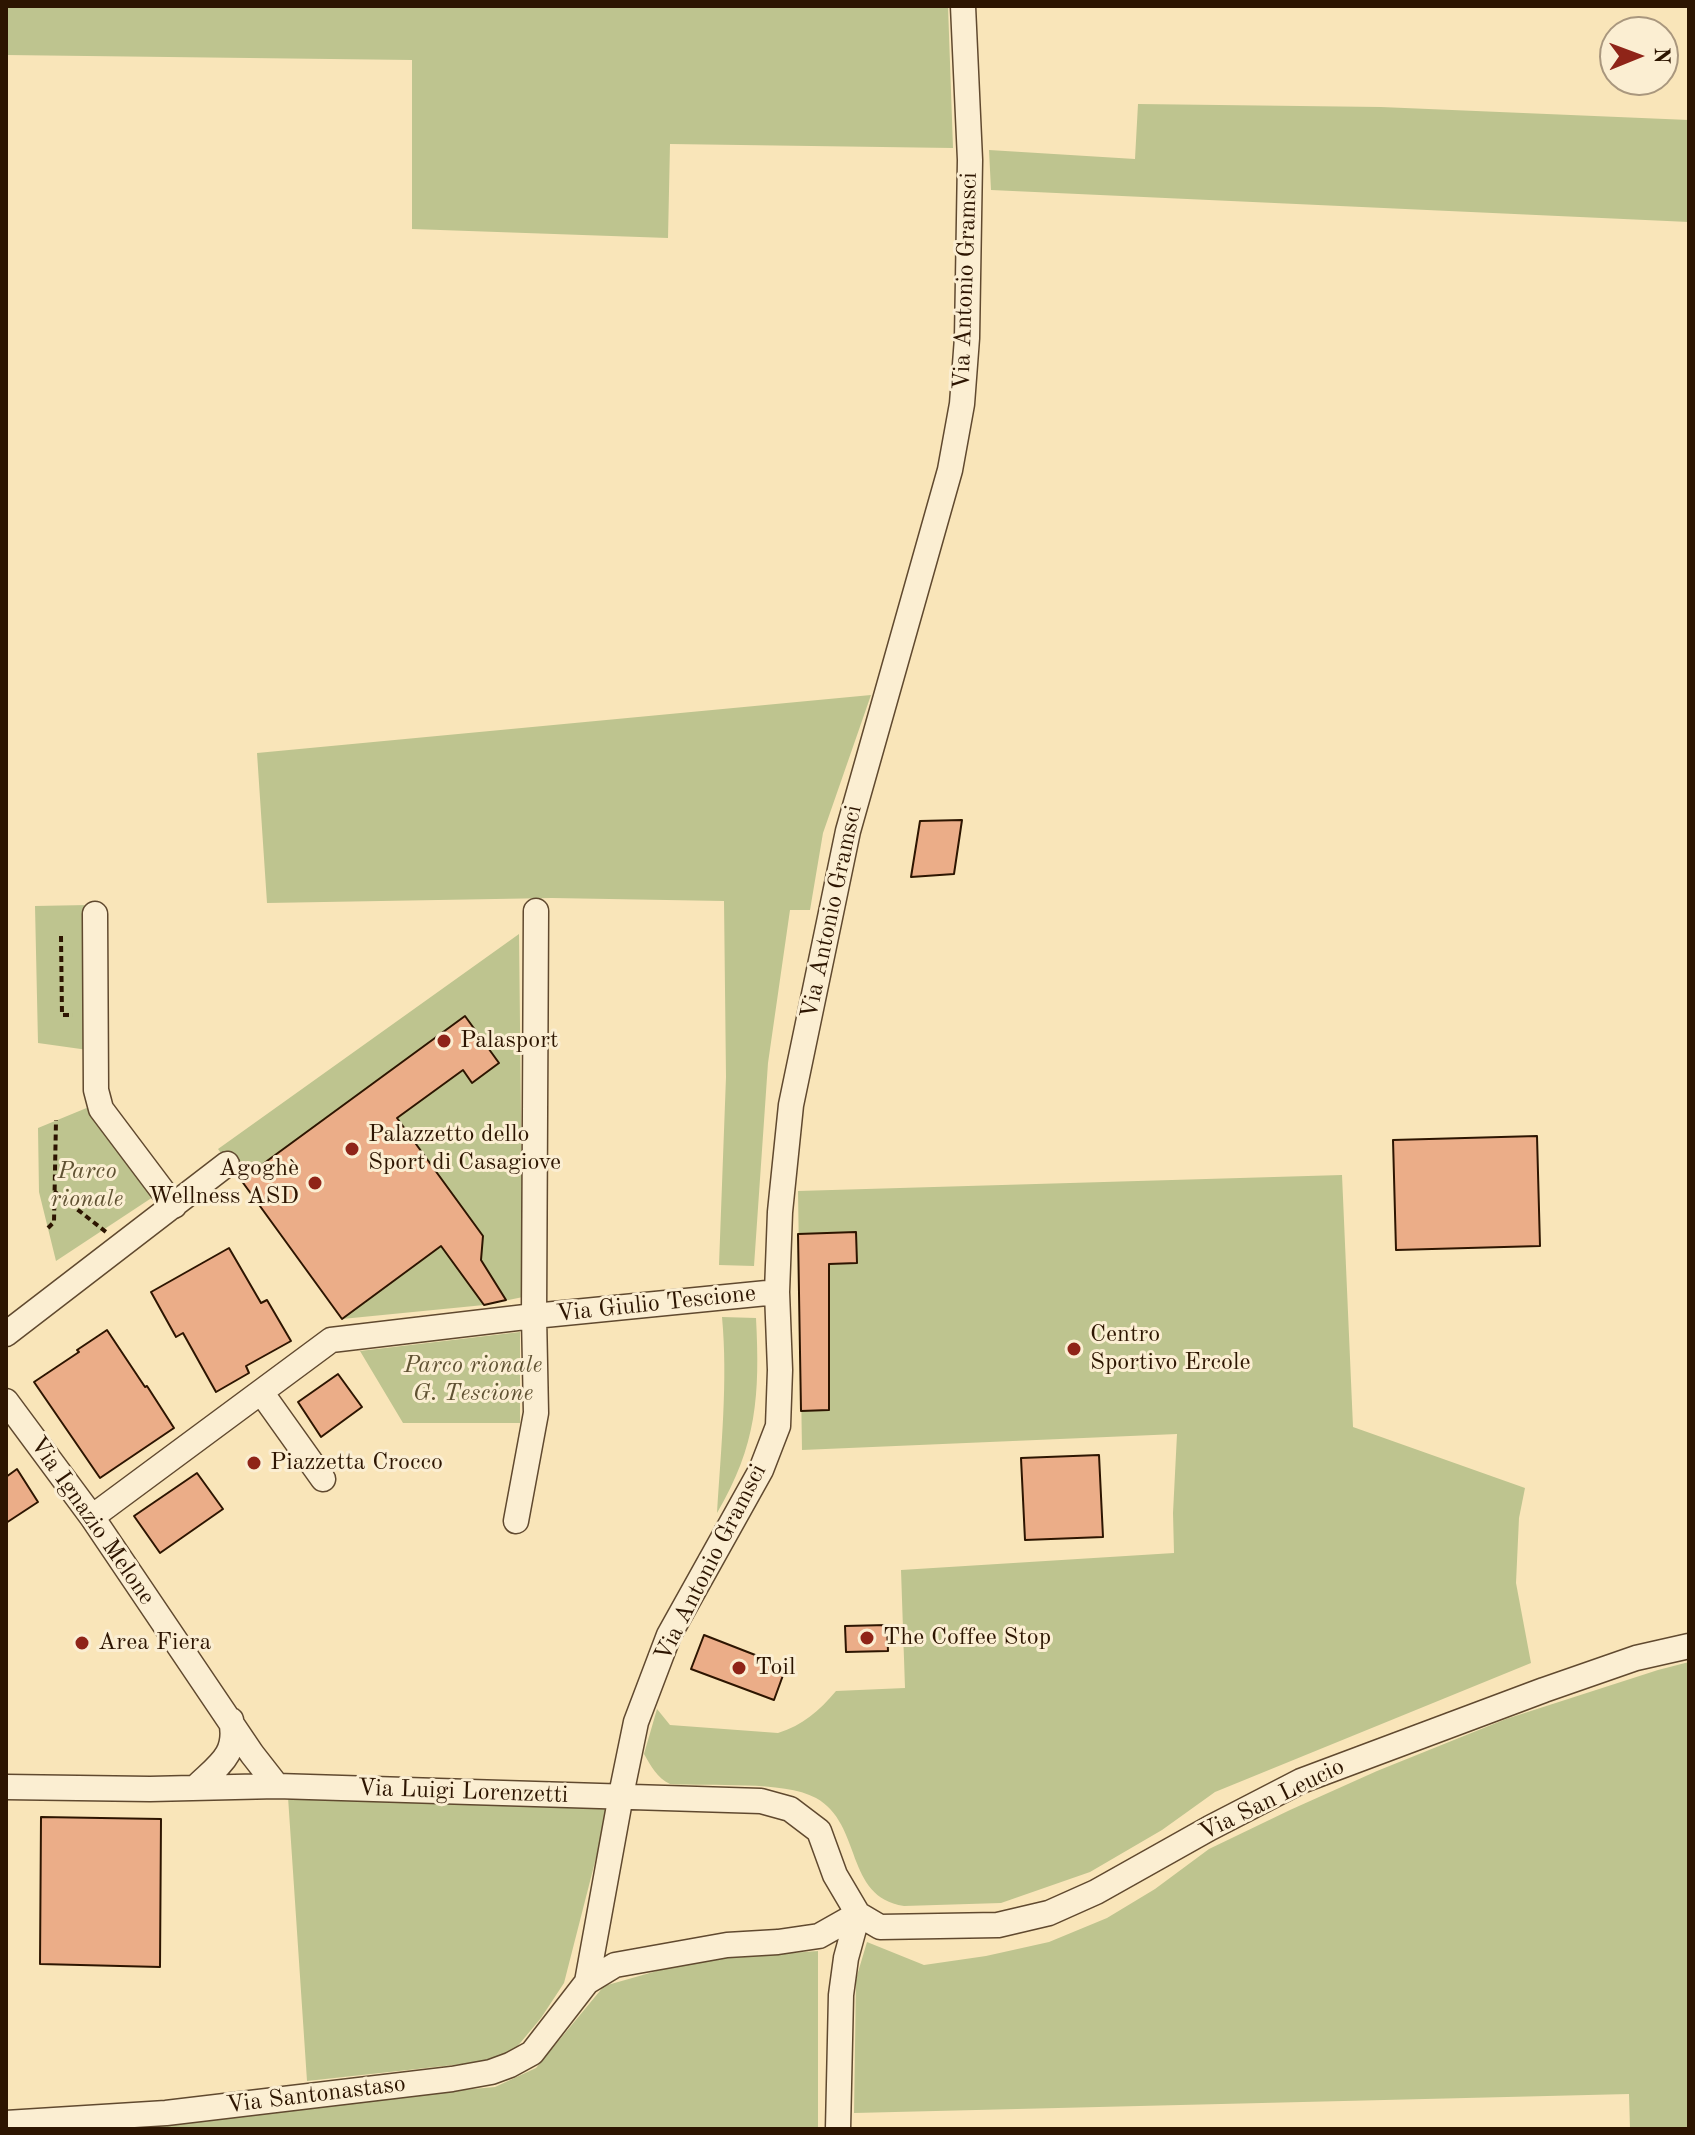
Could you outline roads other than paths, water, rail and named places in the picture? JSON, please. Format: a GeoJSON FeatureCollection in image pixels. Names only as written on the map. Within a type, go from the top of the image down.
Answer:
{"type":"FeatureCollection","features":[{"type":"Feature","properties":{"kind":"street","name":"Via Antonio Gramsci"},"geometry":{"type":"LineString","coordinates":[[621,1795],[636,1722],[669,1635],[761,1470],[778,1426],[780,1212],[791,1105],[848,831],[950,470],[962,404],[967,338],[970,160],[963,6]]}},
{"type":"Feature","properties":{"kind":"street","name":"Via Giulio Tescione"},"geometry":{"type":"LineString","coordinates":[[516,1521],[536,1413],[536,911]]}},
{"type":"Feature","properties":{"kind":"street"},"geometry":{"type":"LineString","coordinates":[[95,914],[96,1090],[101,1109],[174,1206]]}},
{"type":"Feature","properties":{"kind":"street"},"geometry":{"type":"LineString","coordinates":[[6,1334],[227,1164]]}},
{"type":"Feature","properties":{"kind":"street","name":"Via Giulio Tescione"},"geometry":{"type":"LineString","coordinates":[[92,1517],[331,1340],[777,1292]]}},
{"type":"Feature","properties":{"kind":"street"},"geometry":{"type":"LineString","coordinates":[[261,1392],[323,1479]]}},
{"type":"Feature","properties":{"kind":"street","name":"Via Ignazio Melone"},"geometry":{"type":"LineString","coordinates":[[6,1401],[92,1517],[252,1754],[277,1786]]}},
{"type":"Feature","properties":{"kind":"street","name":"Via San Leucio"},"geometry":{"type":"LineString","coordinates":[[858,1914],[880,1927],[914,1927],[998,1925],[1049,1913],[1096,1892],[1301,1781],[1544,1690],[1636,1658],[1689,1646]]}},
{"type":"Feature","properties":{"kind":"street"},"geometry":{"type":"LineString","coordinates":[[195,1788],[229,1753],[234,1736],[231,1720]]}},
{"type":"Feature","properties":{"kind":"street","name":"Via Luigi Lorenzetti"},"geometry":{"type":"LineString","coordinates":[[6,1787],[150,1789],[277,1786],[761,1801],[790,1809],[819,1831],[835,1875],[858,1914]]}},
{"type":"Feature","properties":{"kind":"street","name":"Via Santonastaso"},"geometry":{"type":"LineString","coordinates":[[587,1982],[621,1795]]}},
{"type":"Feature","properties":{"kind":"street"},"geometry":{"type":"LineString","coordinates":[[838,2129],[841,1995],[846,1958],[858,1914]]}},
{"type":"Feature","properties":{"kind":"street","name":"Via Santonastaso"},"geometry":{"type":"LineString","coordinates":[[6,2123],[166,2113],[491,2072],[532,2053],[587,1982],[615,1965],[727,1945],[819,1936],[858,1914]]}},
{"type":"Feature","properties":{"kind":"place","name":"Palasport"},"geometry":{"type":"Point","coordinates":[444,1041]}},
{"type":"Feature","properties":{"kind":"place","name":"Palazzetto dello Sport di Casagiove"},"geometry":{"type":"Point","coordinates":[352,1149]}},
{"type":"Feature","properties":{"kind":"place","name":"Agoghè Wellness ASD"},"geometry":{"type":"Point","coordinates":[315,1183]}},
{"type":"Feature","properties":{"kind":"place","name":"Centro Sportivo Ercole"},"geometry":{"type":"Point","coordinates":[1074,1349]}},
{"type":"Feature","properties":{"kind":"place","name":"Piazzetta Crocco"},"geometry":{"type":"Point","coordinates":[254,1463]}},
{"type":"Feature","properties":{"kind":"place","name":"The Coffee Stop"},"geometry":{"type":"Point","coordinates":[867,1638]}},
{"type":"Feature","properties":{"kind":"place","name":"Area Fiera"},"geometry":{"type":"Point","coordinates":[82,1643]}},
{"type":"Feature","properties":{"kind":"place","name":"Toil"},"geometry":{"type":"Point","coordinates":[739,1668]}},
{"type":"Feature","properties":{"kind":"park label","name":"Parco rionale"},"geometry":{"type":"Point","coordinates":[87,1186]}},
{"type":"Feature","properties":{"kind":"park label","name":"Parco rionale G. Tescione"},"geometry":{"type":"Point","coordinates":[473,1380]}}]}
